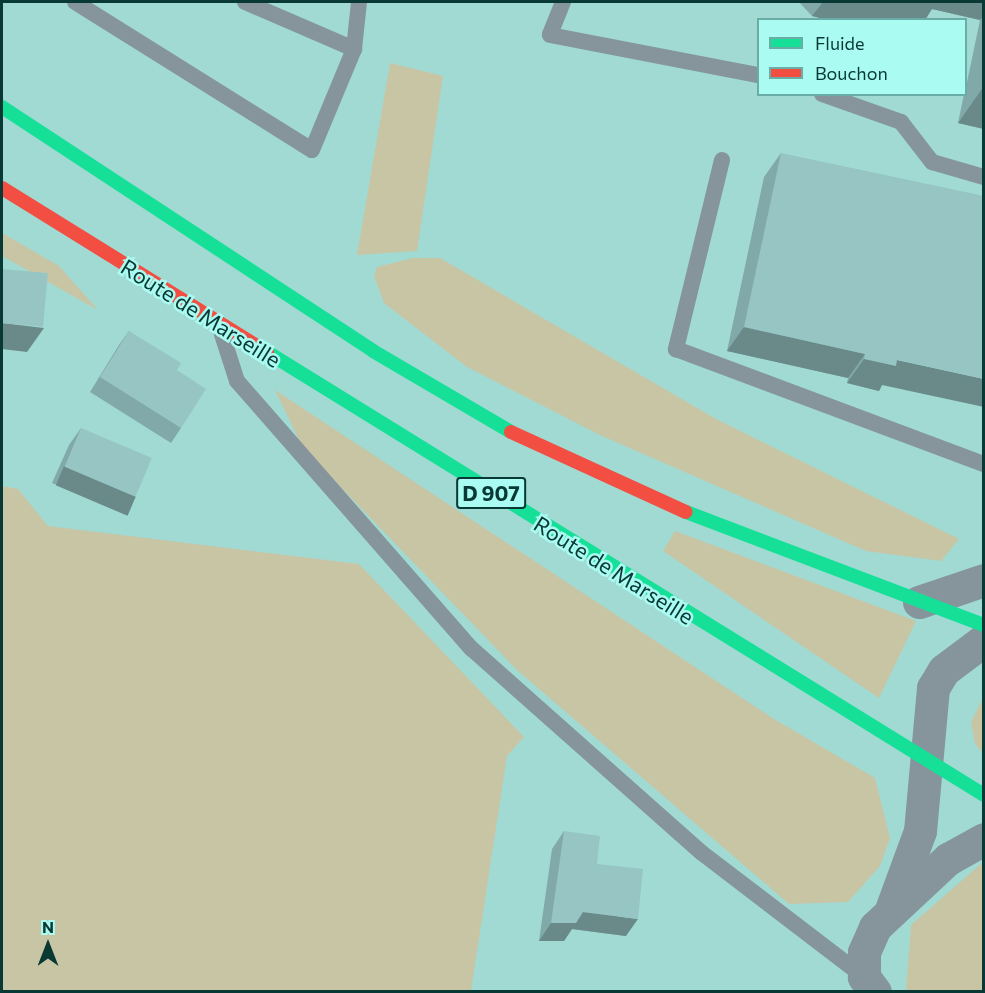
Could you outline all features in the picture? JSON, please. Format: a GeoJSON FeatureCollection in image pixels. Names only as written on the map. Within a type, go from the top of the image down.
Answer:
{"type":"FeatureCollection","features":[{"type":"Feature","properties":{"kind":"main road","name":"D 907"},"geometry":{"type":"LineString","coordinates":[[2,107],[373,351],[530,443],[737,535],[984,625]]}},
{"type":"Feature","properties":{"kind":"main road","name":"Route de Marseille"},"geometry":{"type":"LineString","coordinates":[[2,188],[928,765],[984,795]]}},
{"type":"Feature","properties":{"kind":"street"},"geometry":{"type":"LineString","coordinates":[[919,602],[984,580]]}},
{"type":"Feature","properties":{"kind":"street"},"geometry":{"type":"LineString","coordinates":[[892,907],[920,831],[928,765],[933,688],[944,670],[984,640]]}},
{"type":"Feature","properties":{"kind":"street"},"geometry":{"type":"LineString","coordinates":[[869,984],[864,952],[875,927],[892,907],[948,859],[984,839]]}},
{"type":"Feature","properties":{"kind":"lane"},"geometry":{"type":"LineString","coordinates":[[75,2],[312,150],[354,50],[359,2]]}},
{"type":"Feature","properties":{"kind":"lane"},"geometry":{"type":"LineString","coordinates":[[245,2],[354,50]]}},
{"type":"Feature","properties":{"kind":"lane"},"geometry":{"type":"LineString","coordinates":[[563,2],[550,35],[757,75]]}},
{"type":"Feature","properties":{"kind":"lane"},"geometry":{"type":"LineString","coordinates":[[828,96],[901,122],[932,162],[984,177]]}},
{"type":"Feature","properties":{"kind":"lane"},"geometry":{"type":"LineString","coordinates":[[722,160],[676,349],[984,464]]}},
{"type":"Feature","properties":{"kind":"lane"},"geometry":{"type":"LineString","coordinates":[[219,324],[237,381],[472,649],[702,852],[869,984]]}},
{"type":"Feature","properties":{"kind":"shaded area"},"geometry":{"type":"Polygon","coordinates":[[[390,63],[443,76],[417,251],[357,255],[390,63]]]}},
{"type":"Feature","properties":{"kind":"shaded area"},"geometry":{"type":"Polygon","coordinates":[[[2,233],[59,266],[98,310],[2,256],[2,233]]]}},
{"type":"Feature","properties":{"kind":"shaded area"},"geometry":{"type":"Polygon","coordinates":[[[413,258],[440,258],[716,419],[959,539],[941,561],[866,551],[602,436],[467,367],[384,303],[374,276],[377,267],[413,258]]]}},
{"type":"Feature","properties":{"kind":"shaded area"},"geometry":{"type":"Polygon","coordinates":[[[275,390],[774,719],[875,778],[890,838],[880,866],[848,902],[789,904],[517,670],[303,448],[275,390]]]}},
{"type":"Feature","properties":{"kind":"shaded area"},"geometry":{"type":"Polygon","coordinates":[[[2,486],[18,489],[48,526],[359,564],[524,737],[507,756],[471,991],[2,991],[2,486]]]}},
{"type":"Feature","properties":{"kind":"shaded area"},"geometry":{"type":"Polygon","coordinates":[[[675,531],[916,621],[879,698],[663,551],[675,531]]]}},
{"type":"Feature","properties":{"kind":"shaded area"},"geometry":{"type":"Polygon","coordinates":[[[983,698],[983,753],[975,744],[971,722],[983,698]]]}},
{"type":"Feature","properties":{"kind":"shaded area"},"geometry":{"type":"Polygon","coordinates":[[[983,862],[983,991],[906,991],[911,925],[983,862]]]}},
{"type":"Feature","properties":{"kind":"building"},"geometry":{"type":"Polygon","coordinates":[[[781,153],[984,196],[984,379],[897,360],[896,366],[864,359],[865,354],[744,327],[781,153]]]}},
{"type":"Feature","properties":{"kind":"building"},"geometry":{"type":"Polygon","coordinates":[[[2,269],[48,273],[43,327],[2,323],[2,269]]]}},
{"type":"Feature","properties":{"kind":"building"},"geometry":{"type":"Polygon","coordinates":[[[129,331],[181,363],[177,370],[206,389],[181,428],[100,377],[129,331]]]}},
{"type":"Feature","properties":{"kind":"building"},"geometry":{"type":"Polygon","coordinates":[[[81,428],[152,458],[135,497],[65,467],[81,428]]]}},
{"type":"Feature","properties":{"kind":"building"},"geometry":{"type":"Polygon","coordinates":[[[564,831],[600,836],[597,864],[643,869],[638,919],[583,912],[576,923],[551,923],[564,831]]]}},
{"type":"Feature","properties":{"kind":"traffic: fast"},"geometry":{"type":"LineString","coordinates":[[2,107],[373,351],[511,432]]}},
{"type":"Feature","properties":{"kind":"traffic: fast"},"geometry":{"type":"LineString","coordinates":[[267,352],[984,795]]}},
{"type":"Feature","properties":{"kind":"traffic: fast"},"geometry":{"type":"LineString","coordinates":[[686,512],[984,625]]}},
{"type":"Feature","properties":{"kind":"traffic: jam"},"geometry":{"type":"LineString","coordinates":[[2,188],[267,352]]}},
{"type":"Feature","properties":{"kind":"traffic: jam"},"geometry":{"type":"LineString","coordinates":[[511,432],[686,512]]}}]}
